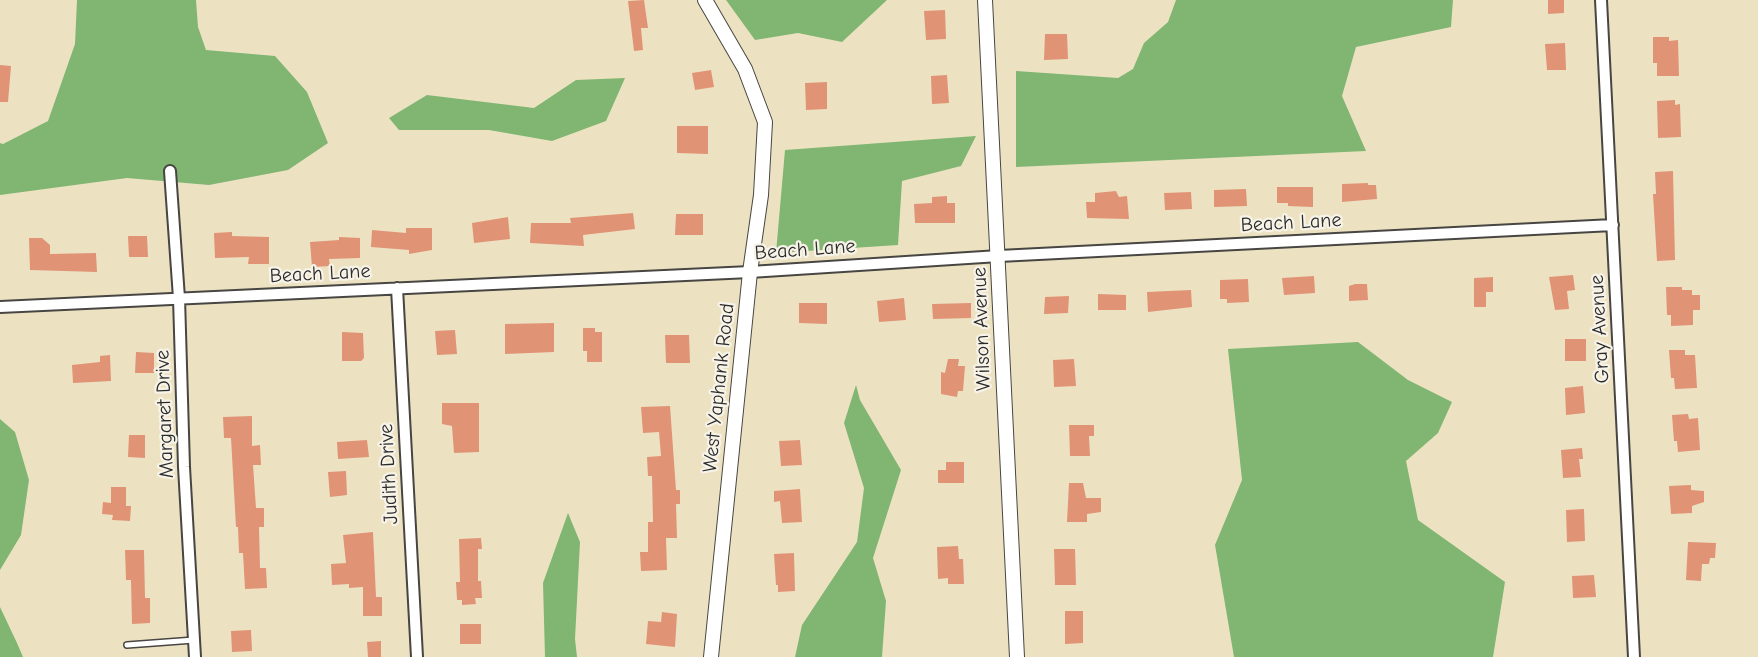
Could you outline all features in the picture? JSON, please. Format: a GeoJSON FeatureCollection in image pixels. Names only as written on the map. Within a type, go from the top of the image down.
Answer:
{"type":"FeatureCollection","features":[{"type":"Feature","properties":{"kind":"street","name":"West Yaphank Road"},"geometry":{"type":"LineString","coordinates":[[705,0],[745,69],[765,123],[761,195],[750,272],[711,657]]}},
{"type":"Feature","properties":{"kind":"street","name":"Wilson Avenue"},"geometry":{"type":"LineString","coordinates":[[985,0],[1017,657]]}},
{"type":"Feature","properties":{"kind":"street","name":"Gray Avenue"},"geometry":{"type":"LineString","coordinates":[[1601,0],[1634,657]]}},
{"type":"Feature","properties":{"kind":"street","name":"Margaret Drive"},"geometry":{"type":"LineString","coordinates":[[170,171],[179,298],[184,467],[195,657]]}},
{"type":"Feature","properties":{"kind":"street","name":"Beach Lane"},"geometry":{"type":"LineString","coordinates":[[0,307],[750,272],[999,256],[1613,225]]}},
{"type":"Feature","properties":{"kind":"street","name":"Judith Drive"},"geometry":{"type":"LineString","coordinates":[[397,288],[417,657]]}},
{"type":"Feature","properties":{"kind":"lane"},"geometry":{"type":"LineString","coordinates":[[127,645],[194,640]]}},
{"type":"Feature","properties":{"kind":"green space"},"geometry":{"type":"Polygon","coordinates":[[[77,0],[196,0],[198,27],[206,50],[275,56],[307,92],[328,143],[288,170],[209,185],[127,178],[0,195],[0,143],[3,144],[48,121],[75,44],[77,0]]]}},
{"type":"Feature","properties":{"kind":"green space"},"geometry":{"type":"Polygon","coordinates":[[[726,0],[887,0],[842,42],[798,33],[755,40],[726,0]]]}},
{"type":"Feature","properties":{"kind":"green space"},"geometry":{"type":"Polygon","coordinates":[[[1176,0],[1453,0],[1451,27],[1356,47],[1342,96],[1366,151],[1016,167],[1016,71],[1118,78],[1133,69],[1144,43],[1168,22],[1176,0]]]}},
{"type":"Feature","properties":{"kind":"green space"},"geometry":{"type":"Polygon","coordinates":[[[625,78],[606,121],[552,141],[489,130],[399,130],[389,118],[427,95],[534,108],[576,80],[625,78]]]}},
{"type":"Feature","properties":{"kind":"green space"},"geometry":{"type":"Polygon","coordinates":[[[976,136],[961,166],[902,181],[898,245],[776,253],[785,150],[976,136]]]}},
{"type":"Feature","properties":{"kind":"green space"},"geometry":{"type":"Polygon","coordinates":[[[1358,342],[1408,380],[1452,402],[1438,433],[1406,461],[1418,520],[1505,582],[1493,657],[1234,657],[1215,545],[1242,480],[1228,349],[1358,342]]]}},
{"type":"Feature","properties":{"kind":"green space"},"geometry":{"type":"Polygon","coordinates":[[[856,385],[860,400],[901,470],[873,558],[886,601],[882,657],[795,657],[802,625],[857,542],[864,488],[844,423],[856,385]]]}},
{"type":"Feature","properties":{"kind":"green space"},"geometry":{"type":"Polygon","coordinates":[[[0,419],[15,432],[29,480],[21,535],[0,570],[0,419]]]}},
{"type":"Feature","properties":{"kind":"green space"},"geometry":{"type":"Polygon","coordinates":[[[568,513],[580,542],[575,639],[577,657],[545,657],[543,583],[568,513]]]}},
{"type":"Feature","properties":{"kind":"green space"},"geometry":{"type":"Polygon","coordinates":[[[0,607],[17,643],[23,657],[0,657],[0,607]]]}},
{"type":"Feature","properties":{"kind":"building"},"geometry":{"type":"Polygon","coordinates":[[[644,0],[648,28],[641,28],[643,50],[634,51],[628,1],[644,0]]]}},
{"type":"Feature","properties":{"kind":"building"},"geometry":{"type":"Polygon","coordinates":[[[1548,0],[1564,0],[1564,13],[1548,14],[1548,0]]]}},
{"type":"Feature","properties":{"kind":"building"},"geometry":{"type":"Polygon","coordinates":[[[945,10],[946,39],[926,40],[924,11],[945,10]]]}},
{"type":"Feature","properties":{"kind":"building"},"geometry":{"type":"Polygon","coordinates":[[[1045,34],[1067,34],[1068,59],[1044,60],[1045,34]]]}},
{"type":"Feature","properties":{"kind":"building"},"geometry":{"type":"Polygon","coordinates":[[[1653,37],[1669,37],[1669,41],[1678,40],[1679,76],[1657,76],[1657,63],[1653,63],[1653,37]]]}},
{"type":"Feature","properties":{"kind":"building"},"geometry":{"type":"Polygon","coordinates":[[[1565,43],[1566,70],[1547,70],[1545,44],[1565,43]]]}},
{"type":"Feature","properties":{"kind":"building"},"geometry":{"type":"Polygon","coordinates":[[[0,65],[11,66],[8,102],[0,102],[0,65]]]}},
{"type":"Feature","properties":{"kind":"building"},"geometry":{"type":"Polygon","coordinates":[[[711,70],[714,87],[695,90],[692,73],[711,70]]]}},
{"type":"Feature","properties":{"kind":"building"},"geometry":{"type":"Polygon","coordinates":[[[947,75],[949,103],[932,104],[931,76],[947,75]]]}},
{"type":"Feature","properties":{"kind":"building"},"geometry":{"type":"Polygon","coordinates":[[[827,82],[827,109],[806,110],[805,83],[827,82]]]}},
{"type":"Feature","properties":{"kind":"building"},"geometry":{"type":"Polygon","coordinates":[[[1675,100],[1675,105],[1680,104],[1681,137],[1658,138],[1657,101],[1675,100]]]}},
{"type":"Feature","properties":{"kind":"building"},"geometry":{"type":"Polygon","coordinates":[[[677,126],[708,126],[708,154],[677,153],[677,126]]]}},
{"type":"Feature","properties":{"kind":"building"},"geometry":{"type":"Polygon","coordinates":[[[1673,171],[1675,260],[1657,261],[1653,194],[1656,194],[1655,172],[1673,171]]]}},
{"type":"Feature","properties":{"kind":"building"},"geometry":{"type":"Polygon","coordinates":[[[1368,183],[1368,185],[1376,185],[1377,199],[1342,202],[1342,184],[1368,183]]]}},
{"type":"Feature","properties":{"kind":"building"},"geometry":{"type":"Polygon","coordinates":[[[1277,187],[1313,187],[1313,207],[1277,203],[1277,187]]]}},
{"type":"Feature","properties":{"kind":"building"},"geometry":{"type":"Polygon","coordinates":[[[1246,189],[1247,206],[1214,207],[1214,190],[1246,189]]]}},
{"type":"Feature","properties":{"kind":"building"},"geometry":{"type":"Polygon","coordinates":[[[1116,191],[1119,197],[1127,196],[1129,219],[1087,218],[1086,202],[1095,202],[1095,193],[1116,191]]]}},
{"type":"Feature","properties":{"kind":"building"},"geometry":{"type":"Polygon","coordinates":[[[1191,192],[1192,209],[1165,210],[1164,193],[1191,192]]]}},
{"type":"Feature","properties":{"kind":"building"},"geometry":{"type":"Polygon","coordinates":[[[947,196],[947,203],[955,203],[955,223],[915,223],[914,204],[932,203],[932,197],[947,196]]]}},
{"type":"Feature","properties":{"kind":"building"},"geometry":{"type":"Polygon","coordinates":[[[633,213],[635,229],[583,235],[584,246],[530,243],[531,223],[571,223],[570,218],[633,213]]]}},
{"type":"Feature","properties":{"kind":"building"},"geometry":{"type":"Polygon","coordinates":[[[676,214],[703,214],[703,235],[675,235],[676,214]]]}},
{"type":"Feature","properties":{"kind":"building"},"geometry":{"type":"Polygon","coordinates":[[[508,217],[510,239],[474,243],[472,223],[508,217]]]}},
{"type":"Feature","properties":{"kind":"building"},"geometry":{"type":"Polygon","coordinates":[[[406,228],[432,228],[432,250],[409,254],[409,250],[371,247],[372,230],[406,233],[406,228]]]}},
{"type":"Feature","properties":{"kind":"building"},"geometry":{"type":"Polygon","coordinates":[[[232,232],[232,236],[269,237],[269,264],[248,264],[249,257],[215,258],[214,233],[232,232]]]}},
{"type":"Feature","properties":{"kind":"building"},"geometry":{"type":"Polygon","coordinates":[[[128,236],[147,236],[148,257],[129,257],[128,236]]]}},
{"type":"Feature","properties":{"kind":"building"},"geometry":{"type":"Polygon","coordinates":[[[339,237],[360,238],[360,258],[329,259],[330,266],[312,267],[310,242],[339,240],[339,237]]]}},
{"type":"Feature","properties":{"kind":"building"},"geometry":{"type":"Polygon","coordinates":[[[29,238],[42,238],[50,245],[50,254],[96,253],[97,272],[30,270],[29,238]]]}},
{"type":"Feature","properties":{"kind":"building"},"geometry":{"type":"Polygon","coordinates":[[[1573,275],[1575,290],[1567,291],[1569,309],[1555,310],[1549,277],[1573,275]]]}},
{"type":"Feature","properties":{"kind":"building"},"geometry":{"type":"Polygon","coordinates":[[[1314,276],[1315,293],[1284,295],[1282,278],[1314,276]]]}},
{"type":"Feature","properties":{"kind":"building"},"geometry":{"type":"Polygon","coordinates":[[[1493,277],[1493,292],[1486,292],[1486,307],[1474,307],[1474,278],[1493,277]]]}},
{"type":"Feature","properties":{"kind":"building"},"geometry":{"type":"Polygon","coordinates":[[[1248,279],[1249,302],[1227,303],[1227,299],[1220,299],[1220,280],[1248,279]]]}},
{"type":"Feature","properties":{"kind":"building"},"geometry":{"type":"Polygon","coordinates":[[[1367,284],[1368,300],[1349,301],[1349,286],[1367,284]]]}},
{"type":"Feature","properties":{"kind":"building"},"geometry":{"type":"Polygon","coordinates":[[[1666,287],[1682,287],[1682,290],[1692,290],[1692,295],[1700,295],[1700,310],[1693,310],[1693,325],[1671,326],[1671,315],[1667,315],[1666,287]]]}},
{"type":"Feature","properties":{"kind":"building"},"geometry":{"type":"Polygon","coordinates":[[[1191,290],[1192,307],[1148,312],[1147,292],[1191,290]]]}},
{"type":"Feature","properties":{"kind":"building"},"geometry":{"type":"Polygon","coordinates":[[[1098,294],[1126,295],[1126,310],[1098,310],[1098,294]]]}},
{"type":"Feature","properties":{"kind":"building"},"geometry":{"type":"Polygon","coordinates":[[[1069,296],[1068,313],[1044,314],[1045,297],[1069,296]]]}},
{"type":"Feature","properties":{"kind":"building"},"geometry":{"type":"Polygon","coordinates":[[[904,298],[906,320],[879,322],[877,301],[904,298]]]}},
{"type":"Feature","properties":{"kind":"building"},"geometry":{"type":"Polygon","coordinates":[[[799,303],[827,303],[827,324],[799,323],[799,303]]]}},
{"type":"Feature","properties":{"kind":"building"},"geometry":{"type":"Polygon","coordinates":[[[971,303],[971,318],[933,319],[932,304],[971,303]]]}},
{"type":"Feature","properties":{"kind":"building"},"geometry":{"type":"Polygon","coordinates":[[[554,323],[554,352],[505,354],[505,324],[554,323]]]}},
{"type":"Feature","properties":{"kind":"building"},"geometry":{"type":"Polygon","coordinates":[[[583,328],[595,328],[595,332],[602,332],[602,362],[587,362],[587,351],[583,351],[583,328]]]}},
{"type":"Feature","properties":{"kind":"building"},"geometry":{"type":"Polygon","coordinates":[[[455,330],[457,354],[437,355],[435,331],[455,330]]]}},
{"type":"Feature","properties":{"kind":"building"},"geometry":{"type":"Polygon","coordinates":[[[342,332],[363,333],[364,358],[361,361],[342,361],[342,332]]]}},
{"type":"Feature","properties":{"kind":"building"},"geometry":{"type":"Polygon","coordinates":[[[665,335],[689,335],[690,363],[666,363],[665,335]]]}},
{"type":"Feature","properties":{"kind":"building"},"geometry":{"type":"Polygon","coordinates":[[[1565,339],[1586,339],[1586,361],[1565,361],[1565,339]]]}},
{"type":"Feature","properties":{"kind":"building"},"geometry":{"type":"Polygon","coordinates":[[[1669,350],[1685,350],[1685,355],[1695,355],[1697,388],[1675,389],[1674,378],[1671,378],[1669,350]]]}},
{"type":"Feature","properties":{"kind":"building"},"geometry":{"type":"Polygon","coordinates":[[[136,352],[154,353],[154,373],[135,373],[136,352]]]}},
{"type":"Feature","properties":{"kind":"building"},"geometry":{"type":"Polygon","coordinates":[[[110,355],[111,381],[73,383],[72,365],[100,362],[100,356],[110,355]]]}},
{"type":"Feature","properties":{"kind":"building"},"geometry":{"type":"Polygon","coordinates":[[[948,359],[959,359],[958,366],[965,366],[963,391],[958,391],[957,397],[941,394],[941,372],[945,373],[948,359]]]}},
{"type":"Feature","properties":{"kind":"building"},"geometry":{"type":"Polygon","coordinates":[[[1074,359],[1076,386],[1054,387],[1053,360],[1074,359]]]}},
{"type":"Feature","properties":{"kind":"building"},"geometry":{"type":"Polygon","coordinates":[[[1583,386],[1585,413],[1566,415],[1565,388],[1583,386]]]}},
{"type":"Feature","properties":{"kind":"building"},"geometry":{"type":"Polygon","coordinates":[[[442,403],[479,403],[479,452],[454,453],[452,426],[442,424],[442,403]]]}},
{"type":"Feature","properties":{"kind":"building"},"geometry":{"type":"Polygon","coordinates":[[[670,406],[676,490],[680,490],[680,504],[676,504],[677,538],[666,538],[667,570],[641,571],[640,552],[648,552],[648,522],[653,522],[652,476],[648,476],[647,457],[661,456],[659,432],[643,433],[641,407],[670,406]]]}},
{"type":"Feature","properties":{"kind":"building"},"geometry":{"type":"Polygon","coordinates":[[[1688,414],[1689,419],[1698,418],[1700,450],[1678,452],[1677,441],[1674,441],[1672,415],[1688,414]]]}},
{"type":"Feature","properties":{"kind":"building"},"geometry":{"type":"Polygon","coordinates":[[[252,416],[252,446],[260,445],[261,465],[253,465],[256,508],[264,508],[264,527],[259,527],[260,568],[266,568],[267,588],[245,589],[243,553],[239,553],[238,527],[236,527],[231,438],[224,438],[223,417],[252,416]]]}},
{"type":"Feature","properties":{"kind":"building"},"geometry":{"type":"Polygon","coordinates":[[[1069,425],[1094,425],[1094,436],[1089,436],[1090,456],[1070,456],[1069,425]]]}},
{"type":"Feature","properties":{"kind":"building"},"geometry":{"type":"Polygon","coordinates":[[[129,435],[145,435],[145,458],[128,457],[129,435]]]}},
{"type":"Feature","properties":{"kind":"building"},"geometry":{"type":"Polygon","coordinates":[[[367,440],[369,457],[338,459],[337,442],[367,440]]]}},
{"type":"Feature","properties":{"kind":"building"},"geometry":{"type":"Polygon","coordinates":[[[800,440],[802,465],[781,466],[779,441],[800,440]]]}},
{"type":"Feature","properties":{"kind":"building"},"geometry":{"type":"Polygon","coordinates":[[[1582,448],[1583,459],[1579,459],[1581,477],[1563,478],[1561,450],[1582,448]]]}},
{"type":"Feature","properties":{"kind":"building"},"geometry":{"type":"Polygon","coordinates":[[[946,462],[964,462],[964,483],[938,483],[938,470],[946,470],[946,462]]]}},
{"type":"Feature","properties":{"kind":"building"},"geometry":{"type":"Polygon","coordinates":[[[346,471],[347,495],[330,497],[328,472],[346,471]]]}},
{"type":"Feature","properties":{"kind":"building"},"geometry":{"type":"Polygon","coordinates":[[[1069,483],[1083,483],[1086,498],[1101,498],[1101,512],[1087,514],[1087,522],[1067,522],[1069,483]]]}},
{"type":"Feature","properties":{"kind":"building"},"geometry":{"type":"Polygon","coordinates":[[[1691,485],[1691,490],[1704,491],[1704,502],[1692,506],[1692,513],[1671,514],[1669,486],[1691,485]]]}},
{"type":"Feature","properties":{"kind":"building"},"geometry":{"type":"Polygon","coordinates":[[[111,487],[126,487],[126,506],[131,506],[130,521],[112,520],[113,515],[102,514],[103,502],[111,503],[111,487]]]}},
{"type":"Feature","properties":{"kind":"building"},"geometry":{"type":"Polygon","coordinates":[[[800,489],[802,522],[782,523],[780,501],[774,502],[774,491],[800,489]]]}},
{"type":"Feature","properties":{"kind":"building"},"geometry":{"type":"Polygon","coordinates":[[[1584,509],[1585,541],[1567,542],[1566,510],[1584,509]]]}},
{"type":"Feature","properties":{"kind":"building"},"geometry":{"type":"Polygon","coordinates":[[[373,532],[376,597],[382,597],[382,616],[363,616],[363,587],[349,588],[349,584],[332,585],[331,564],[346,563],[343,535],[373,532]]]}},
{"type":"Feature","properties":{"kind":"building"},"geometry":{"type":"Polygon","coordinates":[[[481,538],[482,549],[478,549],[478,581],[481,581],[482,598],[475,598],[476,604],[462,605],[462,600],[457,600],[456,582],[460,582],[459,539],[481,538]]]}},
{"type":"Feature","properties":{"kind":"building"},"geometry":{"type":"Polygon","coordinates":[[[1688,542],[1716,543],[1715,558],[1710,558],[1709,564],[1702,564],[1701,581],[1686,580],[1688,542]]]}},
{"type":"Feature","properties":{"kind":"building"},"geometry":{"type":"Polygon","coordinates":[[[958,546],[959,559],[963,559],[964,584],[948,584],[948,578],[938,579],[937,547],[958,546]]]}},
{"type":"Feature","properties":{"kind":"building"},"geometry":{"type":"Polygon","coordinates":[[[1054,549],[1075,549],[1076,585],[1055,585],[1054,549]]]}},
{"type":"Feature","properties":{"kind":"building"},"geometry":{"type":"Polygon","coordinates":[[[125,550],[144,550],[145,598],[150,598],[150,623],[132,624],[131,580],[126,580],[125,550]]]}},
{"type":"Feature","properties":{"kind":"building"},"geometry":{"type":"Polygon","coordinates":[[[794,553],[795,591],[778,592],[774,554],[794,553]]]}},
{"type":"Feature","properties":{"kind":"building"},"geometry":{"type":"Polygon","coordinates":[[[1594,575],[1596,597],[1573,598],[1572,576],[1594,575]]]}},
{"type":"Feature","properties":{"kind":"building"},"geometry":{"type":"Polygon","coordinates":[[[1065,611],[1083,611],[1083,643],[1065,644],[1065,611]]]}},
{"type":"Feature","properties":{"kind":"building"},"geometry":{"type":"Polygon","coordinates":[[[662,612],[677,614],[675,647],[646,644],[648,621],[661,622],[662,612]]]}},
{"type":"Feature","properties":{"kind":"building"},"geometry":{"type":"Polygon","coordinates":[[[460,624],[481,624],[481,644],[460,644],[460,624]]]}},
{"type":"Feature","properties":{"kind":"building"},"geometry":{"type":"Polygon","coordinates":[[[251,630],[252,651],[232,652],[231,631],[251,630]]]}},
{"type":"Feature","properties":{"kind":"building"},"geometry":{"type":"Polygon","coordinates":[[[381,641],[381,657],[368,657],[367,642],[381,641]]]}}]}
